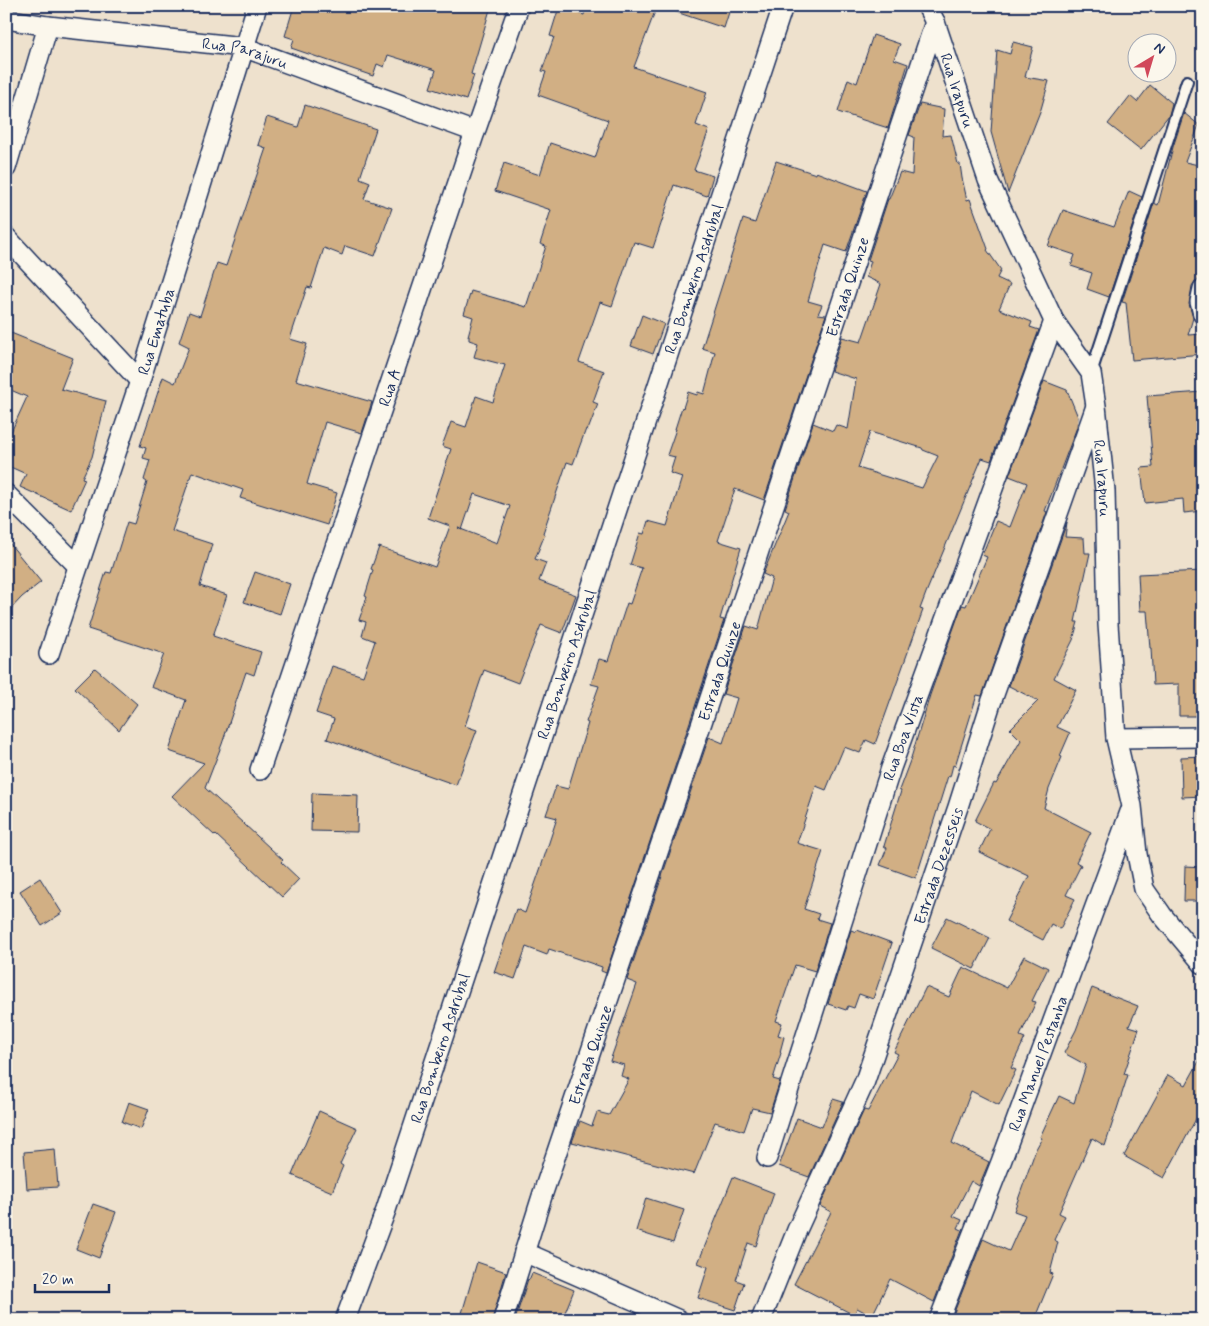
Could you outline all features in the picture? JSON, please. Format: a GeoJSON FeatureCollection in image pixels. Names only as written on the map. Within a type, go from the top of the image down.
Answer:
{"type":"FeatureCollection","features":[{"type":"Feature","properties":{"kind":"street","name":"Rua Ematuba"},"geometry":{"type":"LineString","coordinates":[[49,654],[140,381],[257,6]]}},
{"type":"Feature","properties":{"kind":"street","name":"Rua A"},"geometry":{"type":"LineString","coordinates":[[260,770],[519,6]]}},
{"type":"Feature","properties":{"kind":"street","name":"Rua Bombeiro Asdrubal"},"geometry":{"type":"LineString","coordinates":[[345,1320],[386,1210],[783,6]]}},
{"type":"Feature","properties":{"kind":"street","name":"Rua Irapuru"},"geometry":{"type":"LineString","coordinates":[[931,14],[988,180],[1054,321],[1091,374],[1105,491],[1108,624],[1116,738],[1132,806],[1137,854],[1144,889],[1162,915],[1203,964]]}},
{"type":"Feature","properties":{"kind":"street","name":"Estrada Quinze"},"geometry":{"type":"LineString","coordinates":[[503,1320],[524,1252],[702,722],[931,14]]}},
{"type":"Feature","properties":{"kind":"street","name":"Rua Parajuru"},"geometry":{"type":"LineString","coordinates":[[6,19],[27,24],[243,47],[475,132]]}},
{"type":"Feature","properties":{"kind":"street"},"geometry":{"type":"LineString","coordinates":[[6,168],[48,26]]}},
{"type":"Feature","properties":{"kind":"street"},"geometry":{"type":"LineString","coordinates":[[6,236],[140,381]]}},
{"type":"Feature","properties":{"kind":"street"},"geometry":{"type":"LineString","coordinates":[[1203,289],[1200,302],[1203,314]]}},
{"type":"Feature","properties":{"kind":"street","name":"Rua Boa Vista"},"geometry":{"type":"LineString","coordinates":[[767,1158],[891,768],[1054,321]]}},
{"type":"Feature","properties":{"kind":"street","name":"Estrada Dezesseis"},"geometry":{"type":"LineString","coordinates":[[761,1320],[798,1230],[865,1081],[991,703],[1096,406]]}},
{"type":"Feature","properties":{"kind":"street"},"geometry":{"type":"LineString","coordinates":[[6,494],[78,566]]}},
{"type":"Feature","properties":{"kind":"street"},"geometry":{"type":"LineString","coordinates":[[1116,738],[1203,736]]}},
{"type":"Feature","properties":{"kind":"street","name":"Rua Manuel Pestanha"},"geometry":{"type":"LineString","coordinates":[[939,1320],[1001,1162],[1132,806]]}},
{"type":"Feature","properties":{"kind":"street"},"geometry":{"type":"LineString","coordinates":[[524,1252],[678,1320]]}},
{"type":"Feature","properties":{"kind":"lane"},"geometry":{"type":"LineString","coordinates":[[1091,374],[1187,81]]}},
{"type":"Feature","properties":{"kind":"building"},"geometry":{"type":"Polygon","coordinates":[[[294,6],[491,6],[471,74],[474,75],[466,100],[430,88],[436,70],[388,55],[384,67],[377,64],[373,76],[291,48],[294,39],[285,36],[294,6]]]}},
{"type":"Feature","properties":{"kind":"building"},"geometry":{"type":"Polygon","coordinates":[[[586,6],[657,6],[634,67],[707,92],[696,125],[709,130],[694,170],[713,176],[707,196],[674,185],[653,248],[634,242],[612,306],[600,302],[579,362],[604,371],[593,402],[598,404],[573,464],[567,462],[543,533],[545,534],[535,559],[546,563],[539,581],[576,595],[562,633],[541,625],[518,683],[484,670],[465,726],[477,730],[456,785],[327,739],[334,719],[316,713],[332,666],[363,676],[375,641],[362,636],[366,622],[359,620],[367,597],[365,596],[373,570],[371,569],[379,547],[435,567],[450,526],[428,518],[451,449],[442,446],[451,422],[466,427],[476,396],[493,402],[505,365],[474,357],[478,343],[469,340],[468,336],[473,317],[464,314],[471,291],[526,307],[546,246],[540,244],[551,210],[495,191],[504,163],[540,175],[550,143],[595,158],[608,120],[538,95],[546,72],[542,71],[554,37],[550,36],[559,7],[584,15],[586,6]],[[474,494],[462,530],[497,543],[510,506],[474,494]]]}},
{"type":"Feature","properties":{"kind":"building"},"geometry":{"type":"Polygon","coordinates":[[[671,6],[731,6],[724,28],[670,10],[671,6]]]}},
{"type":"Feature","properties":{"kind":"building"},"geometry":{"type":"Polygon","coordinates":[[[873,35],[900,44],[894,59],[908,64],[888,128],[838,112],[848,79],[857,83],[873,35]]]}},
{"type":"Feature","properties":{"kind":"building"},"geometry":{"type":"Polygon","coordinates":[[[1013,42],[1033,47],[1025,77],[1049,81],[1041,109],[1008,193],[991,132],[997,50],[1010,54],[1013,42]]]}},
{"type":"Feature","properties":{"kind":"building"},"geometry":{"type":"Polygon","coordinates":[[[1150,85],[1172,103],[1169,115],[1141,150],[1108,124],[1130,96],[1137,102],[1150,85]]]}},
{"type":"Feature","properties":{"kind":"building"},"geometry":{"type":"Polygon","coordinates":[[[920,104],[944,109],[942,136],[951,135],[958,164],[960,164],[967,200],[970,199],[987,250],[1001,270],[997,278],[1010,284],[999,309],[1032,322],[1030,327],[1039,330],[991,461],[982,458],[926,593],[920,609],[923,610],[875,744],[866,740],[860,753],[844,747],[826,790],[816,786],[797,843],[823,851],[804,909],[819,914],[817,919],[830,923],[815,971],[795,965],[776,1021],[782,1023],[778,1035],[784,1037],[773,1079],[780,1081],[770,1112],[752,1108],[744,1131],[715,1122],[694,1174],[572,1142],[580,1121],[592,1126],[597,1112],[609,1115],[629,1079],[621,1076],[624,1065],[610,1061],[637,984],[627,980],[709,737],[723,743],[737,698],[723,694],[746,626],[758,630],[772,578],[763,574],[789,511],[785,509],[813,423],[833,431],[836,425],[848,429],[856,379],[831,371],[842,337],[861,342],[881,284],[866,277],[871,261],[868,260],[888,199],[900,172],[912,175],[914,137],[909,135],[920,104]],[[870,432],[858,468],[922,488],[938,456],[922,448],[870,432]]]}},
{"type":"Feature","properties":{"kind":"building"},"geometry":{"type":"Polygon","coordinates":[[[305,105],[376,129],[360,178],[370,182],[364,199],[392,208],[375,256],[345,246],[342,255],[324,248],[311,288],[307,287],[290,339],[307,344],[296,380],[372,402],[362,433],[325,422],[307,484],[337,493],[327,525],[240,498],[243,490],[192,472],[172,531],[212,544],[200,586],[227,595],[213,636],[261,652],[254,675],[246,672],[205,788],[283,860],[281,862],[299,879],[282,897],[172,796],[204,763],[169,751],[186,700],[151,687],[164,654],[88,629],[106,572],[111,573],[127,522],[134,524],[147,482],[144,480],[150,460],[143,458],[146,448],[140,446],[163,377],[175,383],[189,347],[179,342],[189,312],[200,316],[217,263],[226,266],[266,148],[258,145],[267,117],[298,127],[305,105]]]}},
{"type":"Feature","properties":{"kind":"building"},"geometry":{"type":"Polygon","coordinates":[[[1184,113],[1199,125],[1185,162],[1203,166],[1203,278],[1195,281],[1192,286],[1189,304],[1193,318],[1188,335],[1203,334],[1203,354],[1132,360],[1126,303],[1122,302],[1154,203],[1158,205],[1184,113]]]}},
{"type":"Feature","properties":{"kind":"building"},"geometry":{"type":"Polygon","coordinates":[[[776,161],[816,174],[816,172],[867,191],[846,252],[825,245],[808,301],[822,305],[818,314],[826,315],[764,500],[735,489],[718,541],[741,548],[720,619],[724,620],[606,973],[601,971],[602,967],[549,949],[547,955],[526,947],[515,979],[494,972],[516,909],[525,913],[541,867],[557,818],[546,815],[556,786],[568,789],[588,723],[586,722],[599,686],[591,684],[599,659],[608,661],[627,603],[630,604],[642,568],[630,565],[640,533],[644,534],[648,521],[667,526],[682,477],[670,473],[675,457],[667,455],[688,392],[697,395],[698,392],[704,394],[715,352],[702,348],[743,219],[755,223],[776,161]]]}},
{"type":"Feature","properties":{"kind":"building"},"geometry":{"type":"Polygon","coordinates":[[[1129,191],[1142,197],[1109,297],[1087,289],[1092,273],[1071,266],[1075,255],[1048,246],[1063,210],[1114,227],[1129,191]]]}},
{"type":"Feature","properties":{"kind":"building"},"geometry":{"type":"Polygon","coordinates":[[[642,315],[664,324],[653,354],[631,346],[642,315]]]}},
{"type":"Feature","properties":{"kind":"building"},"geometry":{"type":"Polygon","coordinates":[[[6,331],[73,358],[61,389],[106,401],[92,457],[82,478],[85,479],[71,510],[20,487],[26,474],[6,465],[6,443],[27,397],[6,388],[6,331]]]}},
{"type":"Feature","properties":{"kind":"building"},"geometry":{"type":"Polygon","coordinates":[[[1044,381],[1067,390],[1078,417],[1077,427],[1045,511],[1047,512],[982,696],[977,695],[955,766],[953,765],[950,777],[948,776],[916,878],[880,865],[887,848],[884,846],[901,791],[899,790],[962,605],[966,606],[987,557],[982,555],[996,521],[1010,527],[1027,483],[1009,476],[1044,381]]]}},
{"type":"Feature","properties":{"kind":"building"},"geometry":{"type":"Polygon","coordinates":[[[1203,392],[1203,511],[1184,513],[1183,499],[1145,503],[1141,468],[1153,467],[1147,396],[1203,392]]]}},
{"type":"Feature","properties":{"kind":"building"},"geometry":{"type":"Polygon","coordinates":[[[1067,522],[1065,537],[1084,538],[1085,553],[1090,553],[1073,640],[1054,678],[1076,690],[1057,727],[1070,733],[1060,756],[1062,757],[1049,789],[1044,808],[1091,832],[1076,862],[1081,865],[1066,895],[1075,899],[1060,929],[1051,924],[1043,940],[1006,921],[1029,876],[979,852],[990,829],[975,821],[994,783],[996,784],[1021,740],[1010,729],[1038,701],[1009,686],[1067,522]]]}},
{"type":"Feature","properties":{"kind":"building"},"geometry":{"type":"Polygon","coordinates":[[[6,539],[41,582],[22,597],[6,614],[6,539]]]}},
{"type":"Feature","properties":{"kind":"building"},"geometry":{"type":"Polygon","coordinates":[[[1203,571],[1203,716],[1179,716],[1179,684],[1153,685],[1147,611],[1140,611],[1138,574],[1203,571]]]}},
{"type":"Feature","properties":{"kind":"building"},"geometry":{"type":"Polygon","coordinates":[[[255,572],[290,584],[280,614],[244,602],[255,572]]]}},
{"type":"Feature","properties":{"kind":"building"},"geometry":{"type":"Polygon","coordinates":[[[95,668],[137,704],[119,730],[75,688],[95,668]]]}},
{"type":"Feature","properties":{"kind":"building"},"geometry":{"type":"Polygon","coordinates":[[[1203,756],[1203,796],[1182,797],[1181,757],[1203,756]]]}},
{"type":"Feature","properties":{"kind":"building"},"geometry":{"type":"Polygon","coordinates":[[[312,793],[358,795],[357,832],[311,831],[312,793]]]}},
{"type":"Feature","properties":{"kind":"building"},"geometry":{"type":"Polygon","coordinates":[[[1185,866],[1203,867],[1203,901],[1184,901],[1185,866]]]}},
{"type":"Feature","properties":{"kind":"building"},"geometry":{"type":"Polygon","coordinates":[[[40,878],[62,913],[42,926],[20,891],[40,878]]]}},
{"type":"Feature","properties":{"kind":"building"},"geometry":{"type":"Polygon","coordinates":[[[947,917],[990,938],[974,969],[931,948],[947,917]]]}},
{"type":"Feature","properties":{"kind":"building"},"geometry":{"type":"Polygon","coordinates":[[[851,930],[856,932],[857,930],[892,943],[873,999],[859,994],[854,1008],[848,1006],[846,1010],[828,1004],[851,930]]]}},
{"type":"Feature","properties":{"kind":"building"},"geometry":{"type":"Polygon","coordinates":[[[1024,956],[1048,968],[1032,1001],[1036,1002],[1020,1036],[1025,1038],[1011,1068],[1016,1070],[999,1105],[971,1091],[952,1143],[989,1162],[979,1186],[971,1181],[953,1216],[962,1220],[958,1228],[962,1230],[934,1302],[890,1279],[872,1316],[857,1308],[854,1315],[794,1284],[831,1212],[820,1206],[864,1110],[868,1111],[898,1054],[894,1052],[926,987],[949,997],[963,967],[1007,988],[1024,956]]]}},
{"type":"Feature","properties":{"kind":"building"},"geometry":{"type":"Polygon","coordinates":[[[1092,988],[1138,1006],[1129,1026],[1139,1029],[1124,1074],[1128,1075],[1105,1146],[1092,1138],[1059,1213],[1065,1216],[1054,1240],[1058,1242],[1050,1273],[1053,1274],[1034,1320],[951,1320],[983,1239],[1009,1251],[1025,1215],[1014,1211],[1036,1149],[1042,1138],[1040,1137],[1059,1096],[1074,1103],[1086,1065],[1064,1053],[1076,1030],[1092,988]]]}},
{"type":"Feature","properties":{"kind":"building"},"geometry":{"type":"Polygon","coordinates":[[[1203,1054],[1203,1106],[1164,1178],[1124,1156],[1168,1075],[1186,1085],[1203,1054]]]}},
{"type":"Feature","properties":{"kind":"building"},"geometry":{"type":"Polygon","coordinates":[[[833,1099],[843,1102],[809,1177],[779,1166],[797,1118],[822,1127],[833,1099]]]}},
{"type":"Feature","properties":{"kind":"building"},"geometry":{"type":"Polygon","coordinates":[[[129,1102],[149,1109],[141,1129],[122,1122],[129,1102]]]}},
{"type":"Feature","properties":{"kind":"building"},"geometry":{"type":"Polygon","coordinates":[[[319,1111],[357,1128],[340,1164],[343,1166],[332,1192],[292,1175],[319,1111]]]}},
{"type":"Feature","properties":{"kind":"building"},"geometry":{"type":"Polygon","coordinates":[[[55,1149],[58,1187],[27,1189],[24,1152],[55,1149]]]}},
{"type":"Feature","properties":{"kind":"building"},"geometry":{"type":"Polygon","coordinates":[[[733,1177],[774,1193],[756,1246],[748,1243],[736,1280],[744,1283],[735,1310],[698,1298],[708,1267],[698,1263],[733,1177]]]}},
{"type":"Feature","properties":{"kind":"building"},"geometry":{"type":"Polygon","coordinates":[[[646,1198],[684,1210],[673,1243],[636,1231],[646,1198]]]}},
{"type":"Feature","properties":{"kind":"building"},"geometry":{"type":"Polygon","coordinates":[[[93,1204],[116,1212],[99,1258],[76,1249],[93,1204]]]}},
{"type":"Feature","properties":{"kind":"building"},"geometry":{"type":"Polygon","coordinates":[[[477,1262],[506,1272],[492,1320],[460,1320],[477,1262]]]}},
{"type":"Feature","properties":{"kind":"building"},"geometry":{"type":"Polygon","coordinates":[[[532,1273],[574,1290],[562,1320],[515,1320],[528,1279],[532,1273]]]}}]}
